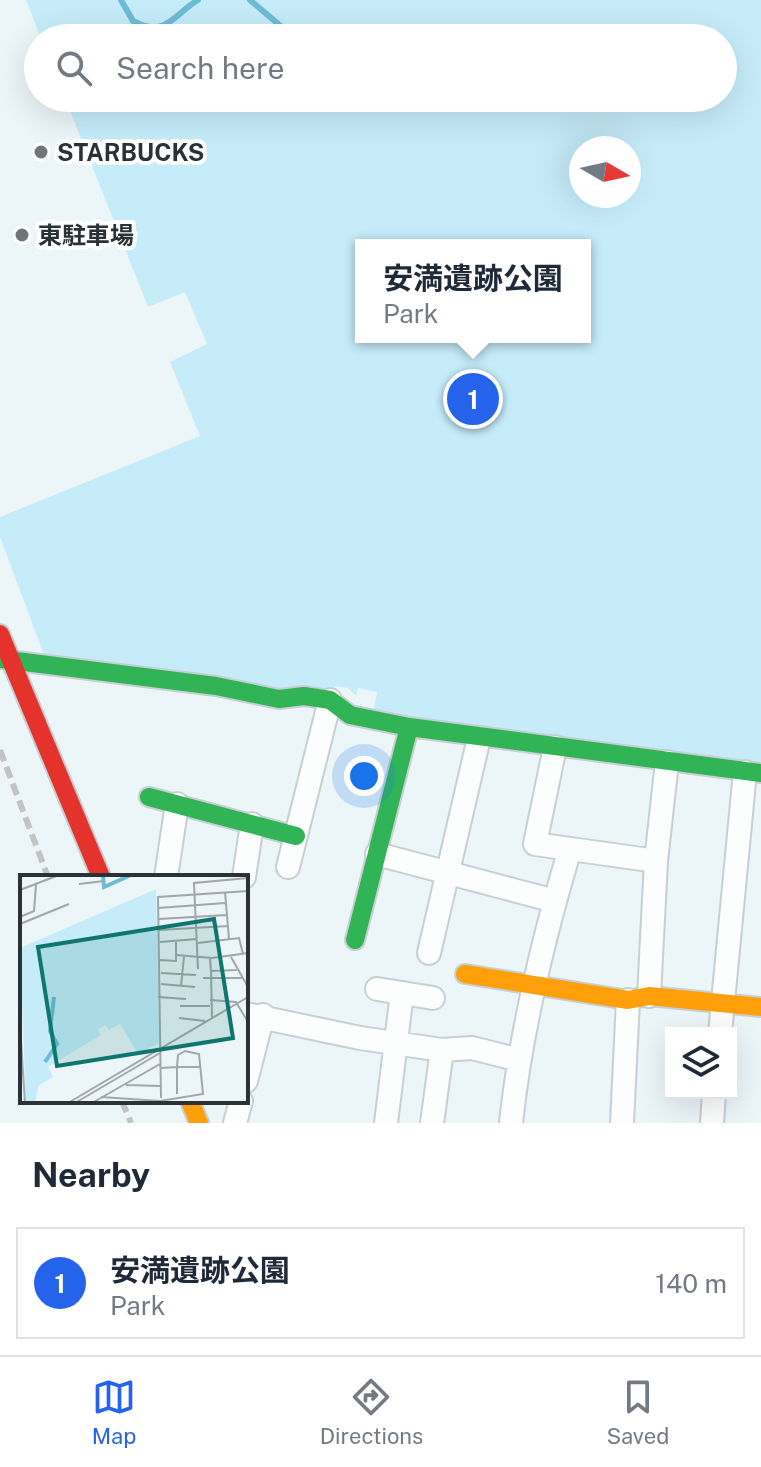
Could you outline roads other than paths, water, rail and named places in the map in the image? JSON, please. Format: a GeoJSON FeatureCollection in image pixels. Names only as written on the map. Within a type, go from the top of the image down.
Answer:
{"type":"FeatureCollection","features":[{"type":"Feature","properties":{"kind":"street"},"geometry":{"type":"LineString","coordinates":[[0,634],[5,659],[100,875]]}},
{"type":"Feature","properties":{"kind":"street"},"geometry":{"type":"LineString","coordinates":[[5,659],[216,686],[279,699],[304,696],[330,700],[350,715],[409,727],[753,772],[721,1027]]}},
{"type":"Feature","properties":{"kind":"street"},"geometry":{"type":"LineString","coordinates":[[288,867],[330,700]]}},
{"type":"Feature","properties":{"kind":"street"},"geometry":{"type":"LineString","coordinates":[[355,940],[409,727]]}},
{"type":"Feature","properties":{"kind":"street"},"geometry":{"type":"LineString","coordinates":[[429,953],[479,738]]}},
{"type":"Feature","properties":{"kind":"street"},"geometry":{"type":"LineString","coordinates":[[555,747],[535,844],[656,861]]}},
{"type":"Feature","properties":{"kind":"street"},"geometry":{"type":"LineString","coordinates":[[622,1123],[667,762]]}},
{"type":"Feature","properties":{"kind":"street"},"geometry":{"type":"LineString","coordinates":[[149,797],[296,836]]}},
{"type":"Feature","properties":{"kind":"street"},"geometry":{"type":"LineString","coordinates":[[166,875],[177,804]]}},
{"type":"Feature","properties":{"kind":"street"},"geometry":{"type":"LineString","coordinates":[[244,875],[252,824]]}},
{"type":"Feature","properties":{"kind":"street"},"geometry":{"type":"LineString","coordinates":[[511,1123],[519,1060],[534,986],[570,849]]}},
{"type":"Feature","properties":{"kind":"street"},"geometry":{"type":"LineString","coordinates":[[377,854],[555,901]]}},
{"type":"Feature","properties":{"kind":"street"},"geometry":{"type":"LineString","coordinates":[[465,974],[534,986],[638,998],[761,1007]]}},
{"type":"Feature","properties":{"kind":"street"},"geometry":{"type":"LineString","coordinates":[[377,989],[433,998]]}},
{"type":"Feature","properties":{"kind":"street"},"geometry":{"type":"LineString","coordinates":[[386,1123],[402,993]]}},
{"type":"Feature","properties":{"kind":"street"},"geometry":{"type":"LineString","coordinates":[[248,1066],[255,1014],[332,1032],[442,1050],[472,1048],[519,1060]]}},
{"type":"Feature","properties":{"kind":"street"},"geometry":{"type":"LineString","coordinates":[[432,1123],[442,1050]]}},
{"type":"Feature","properties":{"kind":"street"},"geometry":{"type":"LineString","coordinates":[[712,1123],[714,1099]]}},
{"type":"Feature","properties":{"kind":"street"},"geometry":{"type":"LineString","coordinates":[[191,1103],[199,1123]]}},
{"type":"Feature","properties":{"kind":"street"},"geometry":{"type":"LineString","coordinates":[[235,1123],[240,1103]]}},
{"type":"Feature","properties":{"kind":"waterway"},"geometry":{"type":"LineString","coordinates":[[121,0],[133,21],[140,24]]}},
{"type":"Feature","properties":{"kind":"waterway"},"geometry":{"type":"LineString","coordinates":[[166,24],[198,0]]}},
{"type":"Feature","properties":{"kind":"waterway"},"geometry":{"type":"LineString","coordinates":[[250,0],[278,24]]}},
{"type":"Feature","properties":{"kind":"railway"},"geometry":{"type":"LineString","coordinates":[[0,750],[47,875]]}},
{"type":"Feature","properties":{"kind":"railway"},"geometry":{"type":"LineString","coordinates":[[123,1103],[131,1123]]}},
{"type":"Feature","properties":{"kind":"place","name":"STARBUCKS"},"geometry":{"type":"Point","coordinates":[41,152]}},
{"type":"Feature","properties":{"kind":"place","name":"東駐車場"},"geometry":{"type":"Point","coordinates":[22,235]}},
{"type":"Feature","properties":{"kind":"place","name":"安満遺跡公園"},"geometry":{"type":"Point","coordinates":[473,399]}}]}
